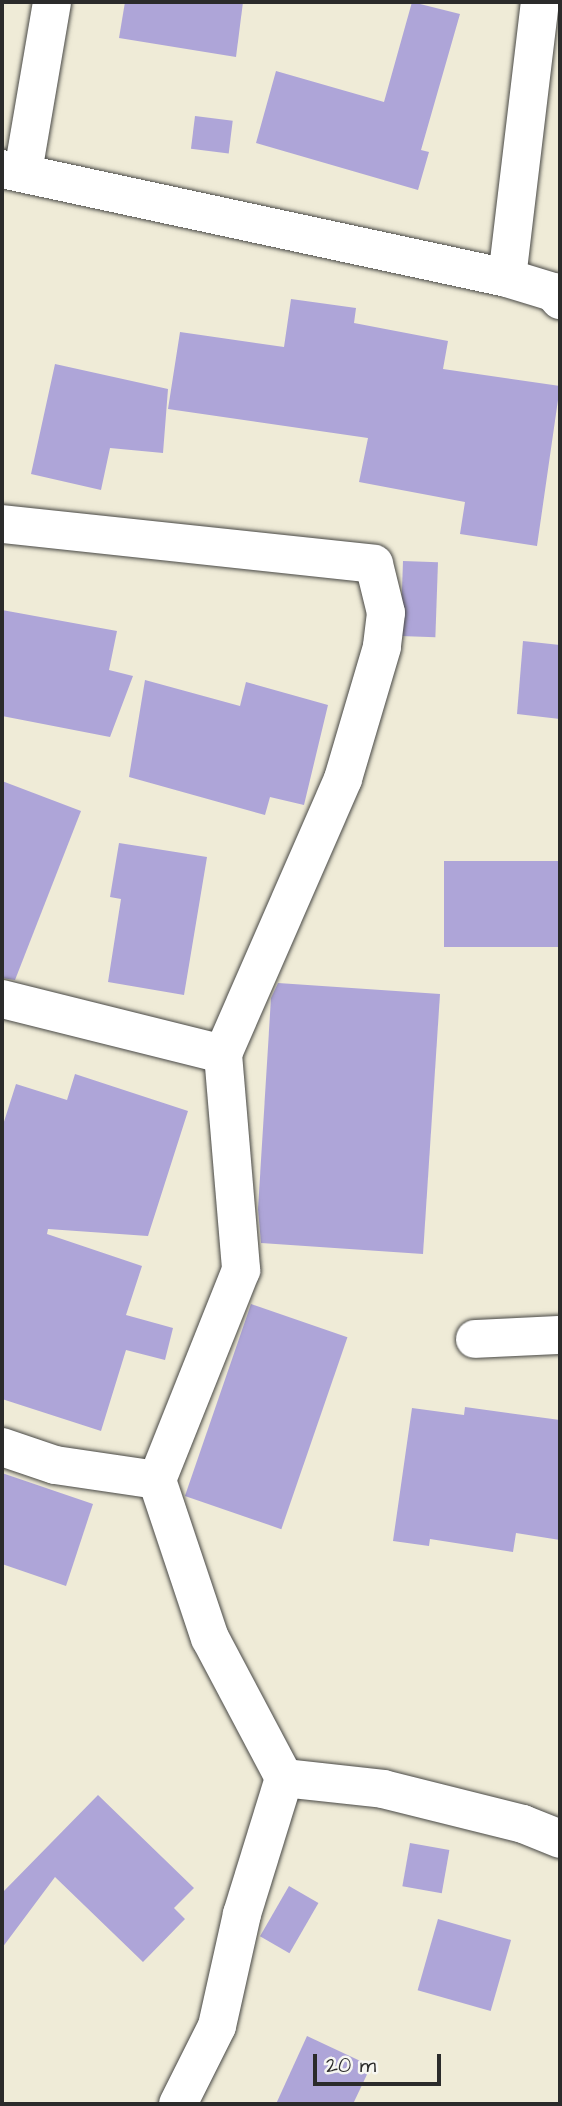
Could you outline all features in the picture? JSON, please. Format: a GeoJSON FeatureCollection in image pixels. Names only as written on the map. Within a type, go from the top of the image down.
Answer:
{"type":"FeatureCollection","features":[{"type":"Feature","properties":{"kind":"street"},"geometry":{"type":"LineString","coordinates":[[52,2],[12,171],[507,278],[553,292],[560,300]]}},
{"type":"Feature","properties":{"kind":"street"},"geometry":{"type":"LineString","coordinates":[[507,278],[540,2]]}},
{"type":"Feature","properties":{"kind":"street"},"geometry":{"type":"LineString","coordinates":[[2,524],[374,564],[386,612],[382,647],[343,779],[223,1054],[241,1270],[157,1480],[210,1637],[284,1779],[242,1914],[217,2026],[182,2103]]}},
{"type":"Feature","properties":{"kind":"street"},"geometry":{"type":"LineString","coordinates":[[2,999],[223,1054]]}},
{"type":"Feature","properties":{"kind":"street"},"geometry":{"type":"LineString","coordinates":[[475,1339],[560,1335]]}},
{"type":"Feature","properties":{"kind":"street"},"geometry":{"type":"LineString","coordinates":[[2,1447],[55,1465],[157,1480]]}},
{"type":"Feature","properties":{"kind":"street"},"geometry":{"type":"LineString","coordinates":[[284,1779],[383,1789],[523,1824],[560,1839]]}},
{"type":"Feature","properties":{"kind":"building"},"geometry":{"type":"Polygon","coordinates":[[[125,2],[243,2],[236,57],[119,38],[125,2]]]}},
{"type":"Feature","properties":{"kind":"building"},"geometry":{"type":"Polygon","coordinates":[[[412,2],[460,14],[421,150],[429,152],[418,190],[256,143],[276,71],[384,102],[412,2]]]}},
{"type":"Feature","properties":{"kind":"building"},"geometry":{"type":"Polygon","coordinates":[[[195,116],[233,121],[229,153],[191,149],[195,116]]]}},
{"type":"Feature","properties":{"kind":"building"},"geometry":{"type":"Polygon","coordinates":[[[291,299],[356,308],[354,323],[448,341],[443,369],[560,386],[537,546],[460,534],[465,502],[359,482],[368,438],[168,409],[180,332],[284,347],[291,299]]]}},
{"type":"Feature","properties":{"kind":"building"},"geometry":{"type":"Polygon","coordinates":[[[55,364],[168,389],[163,453],[110,448],[101,490],[31,474],[55,364]]]}},
{"type":"Feature","properties":{"kind":"building"},"geometry":{"type":"Polygon","coordinates":[[[403,561],[438,562],[435,637],[400,636],[403,561]]]}},
{"type":"Feature","properties":{"kind":"building"},"geometry":{"type":"Polygon","coordinates":[[[2,610],[117,631],[109,670],[133,676],[110,737],[2,716],[2,610]]]}},
{"type":"Feature","properties":{"kind":"building"},"geometry":{"type":"Polygon","coordinates":[[[523,641],[560,645],[560,719],[517,714],[523,641]]]}},
{"type":"Feature","properties":{"kind":"building"},"geometry":{"type":"Polygon","coordinates":[[[145,680],[240,706],[246,682],[328,705],[304,805],[270,797],[265,815],[129,777],[145,680]]]}},
{"type":"Feature","properties":{"kind":"building"},"geometry":{"type":"Polygon","coordinates":[[[2,781],[81,811],[15,980],[2,978],[2,781]]]}},
{"type":"Feature","properties":{"kind":"building"},"geometry":{"type":"Polygon","coordinates":[[[119,843],[207,857],[184,995],[108,982],[121,899],[110,897],[119,843]]]}},
{"type":"Feature","properties":{"kind":"building"},"geometry":{"type":"Polygon","coordinates":[[[444,861],[560,861],[560,947],[444,947],[444,861]]]}},
{"type":"Feature","properties":{"kind":"building"},"geometry":{"type":"Polygon","coordinates":[[[278,983],[440,994],[423,1254],[261,1243],[258,1209],[271,998],[278,983]]]}},
{"type":"Feature","properties":{"kind":"building"},"geometry":{"type":"Polygon","coordinates":[[[75,1074],[188,1111],[148,1236],[48,1229],[47,1234],[142,1266],[126,1315],[173,1328],[165,1360],[126,1350],[101,1431],[2,1399],[2,1128],[16,1084],[67,1100],[75,1074]]]}},
{"type":"Feature","properties":{"kind":"building"},"geometry":{"type":"Polygon","coordinates":[[[251,1304],[347,1337],[281,1529],[185,1496],[251,1304]]]}},
{"type":"Feature","properties":{"kind":"building"},"geometry":{"type":"Polygon","coordinates":[[[465,1407],[560,1420],[560,1540],[516,1533],[513,1552],[430,1539],[429,1546],[393,1541],[412,1408],[464,1415],[465,1407]]]}},
{"type":"Feature","properties":{"kind":"building"},"geometry":{"type":"Polygon","coordinates":[[[2,1473],[93,1504],[66,1586],[2,1564],[2,1473]]]}},
{"type":"Feature","properties":{"kind":"building"},"geometry":{"type":"Polygon","coordinates":[[[98,1795],[194,1888],[174,1908],[185,1919],[143,1962],[55,1877],[2,1948],[2,1893],[98,1795]]]}},
{"type":"Feature","properties":{"kind":"building"},"geometry":{"type":"Polygon","coordinates":[[[410,1843],[449,1850],[442,1893],[402,1886],[410,1843]]]}},
{"type":"Feature","properties":{"kind":"building"},"geometry":{"type":"Polygon","coordinates":[[[289,1886],[318,1903],[289,1953],[260,1936],[289,1886]]]}},
{"type":"Feature","properties":{"kind":"building"},"geometry":{"type":"Polygon","coordinates":[[[438,1919],[511,1940],[491,2011],[418,1990],[438,1919]]]}},
{"type":"Feature","properties":{"kind":"building"},"geometry":{"type":"Polygon","coordinates":[[[307,2036],[371,2066],[353,2104],[276,2104],[307,2036]]]}}]}
